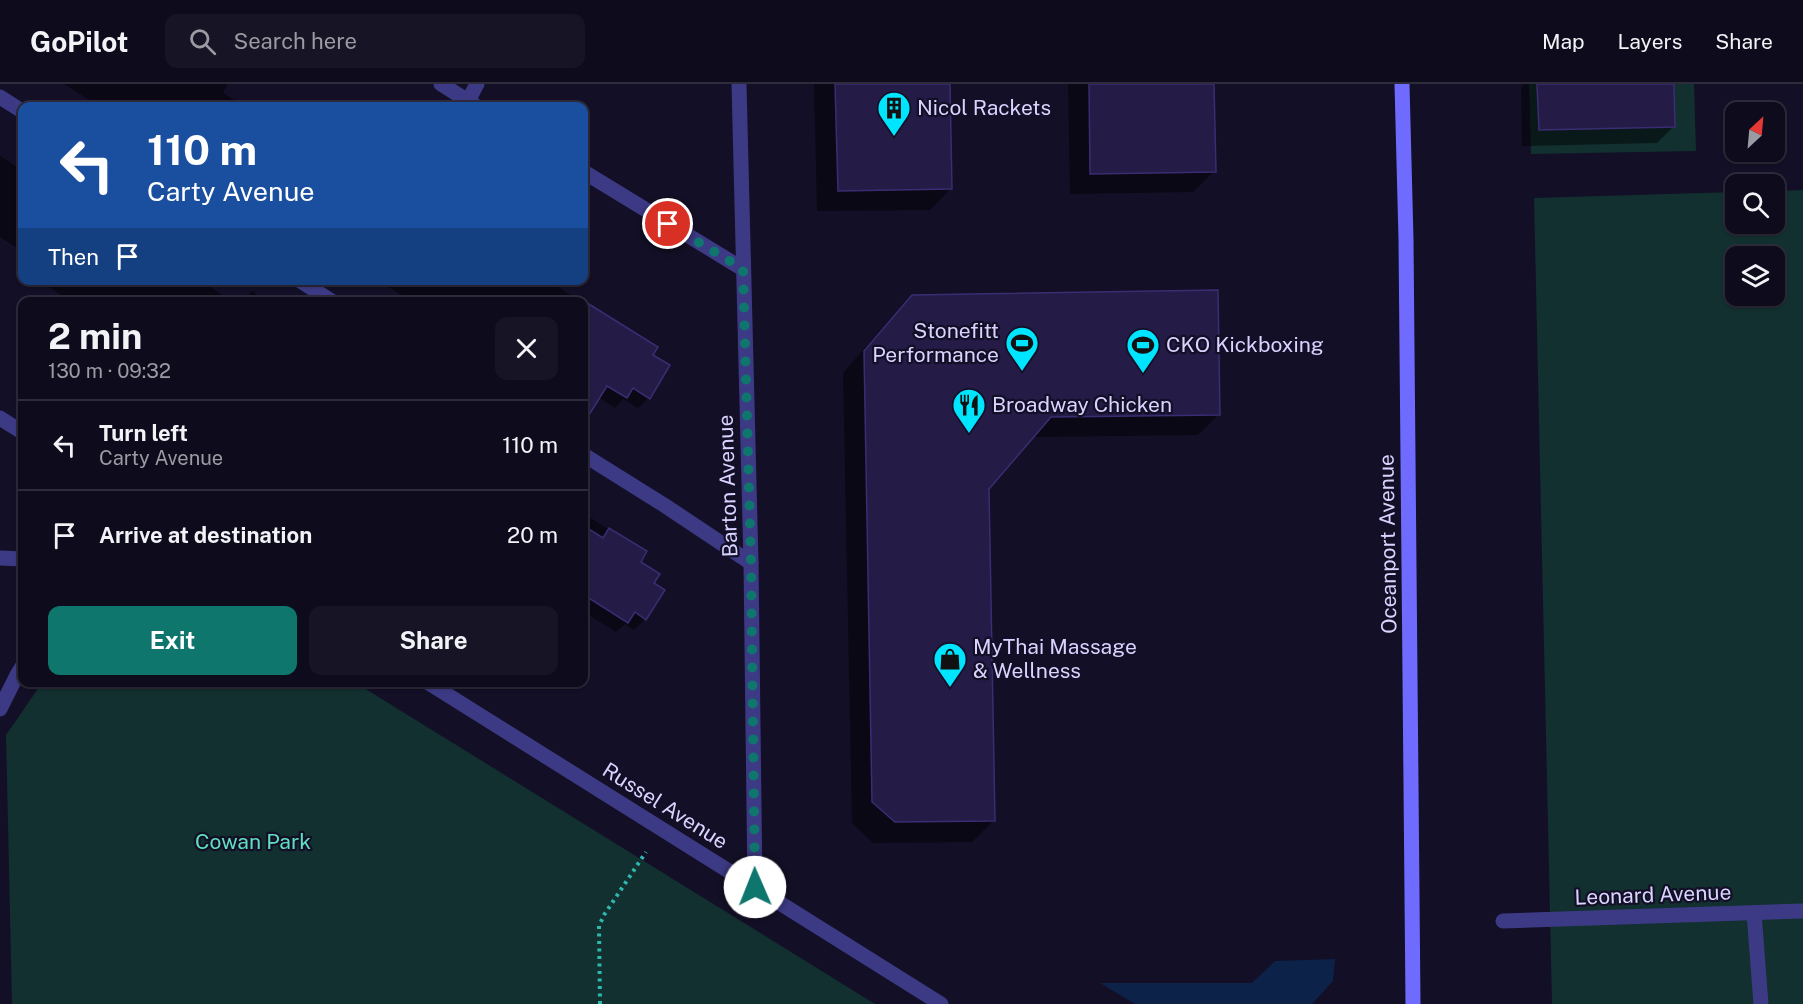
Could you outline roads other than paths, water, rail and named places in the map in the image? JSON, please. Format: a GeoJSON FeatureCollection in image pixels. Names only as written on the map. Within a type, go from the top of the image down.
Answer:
{"type":"FeatureCollection","features":[{"type":"Feature","properties":{"kind":"main road","name":"Oceanport Avenue"},"geometry":{"type":"LineString","coordinates":[[1402,84],[1407,250],[1413,1004]]}},
{"type":"Feature","properties":{"kind":"street"},"geometry":{"type":"LineString","coordinates":[[441,84],[469,102]]}},
{"type":"Feature","properties":{"kind":"street"},"geometry":{"type":"LineString","coordinates":[[472,102],[477,84]]}},
{"type":"Feature","properties":{"kind":"street","name":"Barton Avenue"},"geometry":{"type":"LineString","coordinates":[[739,84],[751,563],[755,887]]}},
{"type":"Feature","properties":{"kind":"street"},"geometry":{"type":"LineString","coordinates":[[0,97],[18,108]]}},
{"type":"Feature","properties":{"kind":"street"},"geometry":{"type":"LineString","coordinates":[[588,174],[743,269]]}},
{"type":"Feature","properties":{"kind":"street"},"geometry":{"type":"LineString","coordinates":[[307,285],[325,297]]}},
{"type":"Feature","properties":{"kind":"street"},"geometry":{"type":"LineString","coordinates":[[0,418],[18,429]]}},
{"type":"Feature","properties":{"kind":"street"},"geometry":{"type":"LineString","coordinates":[[588,458],[751,563]]}},
{"type":"Feature","properties":{"kind":"street"},"geometry":{"type":"LineString","coordinates":[[0,558],[18,559]]}},
{"type":"Feature","properties":{"kind":"street"},"geometry":{"type":"LineString","coordinates":[[0,709],[18,673]]}},
{"type":"Feature","properties":{"kind":"street","name":"Russel Avenue"},"geometry":{"type":"LineString","coordinates":[[435,687],[941,1004]]}},
{"type":"Feature","properties":{"kind":"street","name":"Leonard Avenue"},"geometry":{"type":"LineString","coordinates":[[1503,921],[1803,911]]}},
{"type":"Feature","properties":{"kind":"street"},"geometry":{"type":"LineString","coordinates":[[1754,913],[1761,1004]]}},
{"type":"Feature","properties":{"kind":"water"},"geometry":{"type":"Polygon","coordinates":[[[1335,959],[1333,981],[1312,1004],[1135,1004],[1100,983],[1252,983],[1275,961],[1335,959]]]}},
{"type":"Feature","properties":{"kind":"place","name":"Nicol Rackets"},"geometry":{"type":"Point","coordinates":[894,137]}},
{"type":"Feature","properties":{"kind":"place","name":"Stonefitt Performance"},"geometry":{"type":"Point","coordinates":[1022,372]}},
{"type":"Feature","properties":{"kind":"place","name":"CKO Kickboxing"},"geometry":{"type":"Point","coordinates":[1143,374]}},
{"type":"Feature","properties":{"kind":"place","name":"Broadway Chicken"},"geometry":{"type":"Point","coordinates":[969,434]}},
{"type":"Feature","properties":{"kind":"place","name":"MyThai Massage & Wellness"},"geometry":{"type":"Point","coordinates":[950,688]}},
{"type":"Feature","properties":{"kind":"park label","name":"Cowan Park"},"geometry":{"type":"Point","coordinates":[253,842]}}]}
